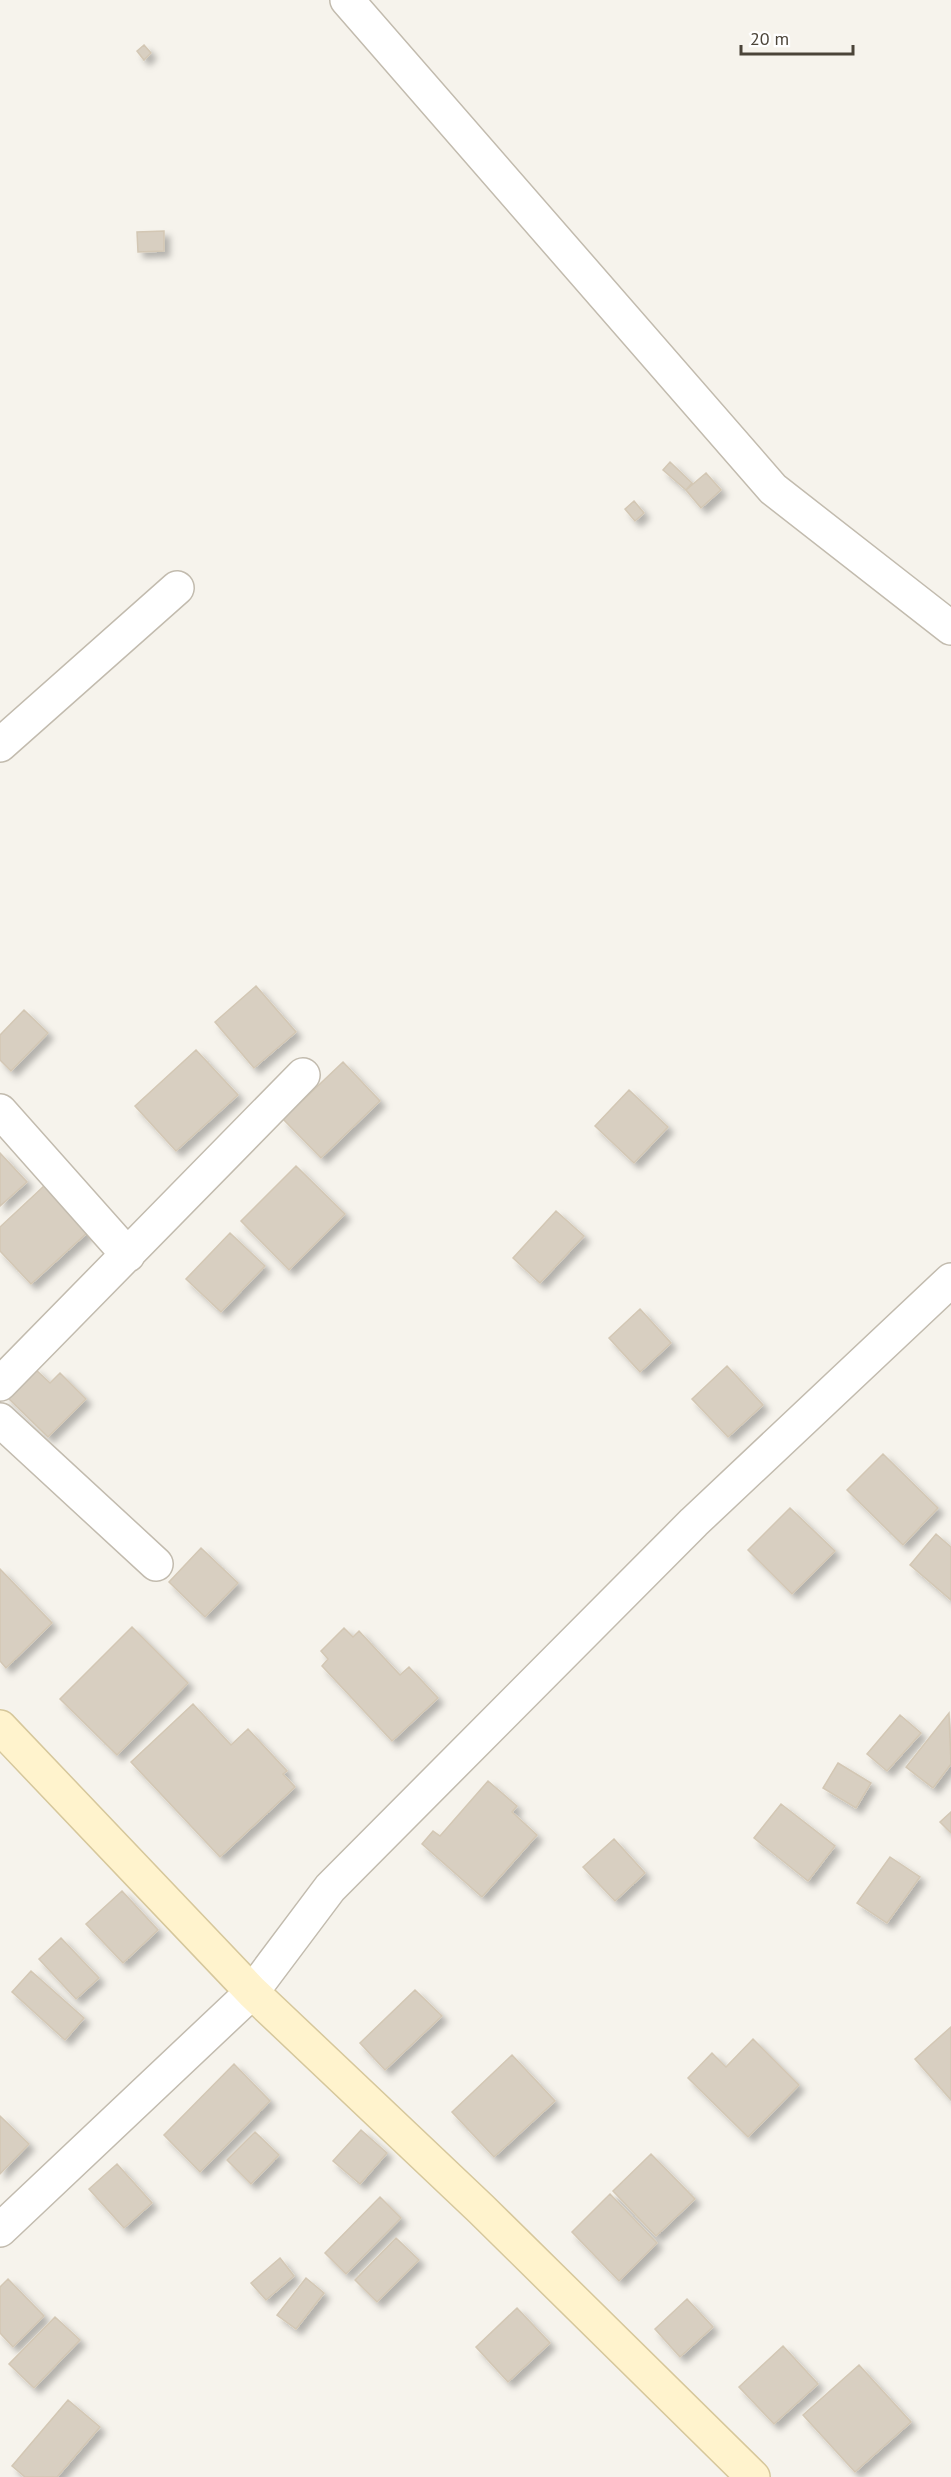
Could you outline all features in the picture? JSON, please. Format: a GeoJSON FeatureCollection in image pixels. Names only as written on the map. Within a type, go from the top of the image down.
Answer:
{"type":"FeatureCollection","features":[{"type":"Feature","properties":{"kind":"street"},"geometry":{"type":"LineString","coordinates":[[347,0],[773,489],[951,628]]}},
{"type":"Feature","properties":{"kind":"street"},"geometry":{"type":"LineString","coordinates":[[0,745],[177,588]]}},
{"type":"Feature","properties":{"kind":"street"},"geometry":{"type":"LineString","coordinates":[[0,1384],[303,1075]]}},
{"type":"Feature","properties":{"kind":"street"},"geometry":{"type":"LineString","coordinates":[[0,1111],[128,1255]]}},
{"type":"Feature","properties":{"kind":"street"},"geometry":{"type":"LineString","coordinates":[[0,2230],[252,1992],[330,1888],[694,1522],[951,1280]]}},
{"type":"Feature","properties":{"kind":"street"},"geometry":{"type":"LineString","coordinates":[[0,1420],[156,1564]]}},
{"type":"Feature","properties":{"kind":"street"},"geometry":{"type":"LineString","coordinates":[[0,1727],[252,1992],[481,2209],[753,2477]]}},
{"type":"Feature","properties":{"kind":"building"},"geometry":{"type":"Polygon","coordinates":[[[144,45],[151,53],[144,60],[137,51],[144,45]]]}},
{"type":"Feature","properties":{"kind":"building"},"geometry":{"type":"Polygon","coordinates":[[[164,231],[164,251],[138,252],[137,232],[164,231]]]}},
{"type":"Feature","properties":{"kind":"building"},"geometry":{"type":"Polygon","coordinates":[[[670,462],[692,483],[686,490],[663,470],[670,462]]]}},
{"type":"Feature","properties":{"kind":"building"},"geometry":{"type":"Polygon","coordinates":[[[706,473],[721,490],[701,508],[686,490],[706,473]]]}},
{"type":"Feature","properties":{"kind":"building"},"geometry":{"type":"Polygon","coordinates":[[[634,501],[644,513],[635,521],[625,509],[634,501]]]}},
{"type":"Feature","properties":{"kind":"building"},"geometry":{"type":"Polygon","coordinates":[[[256,986],[296,1032],[254,1068],[215,1022],[256,986]]]}},
{"type":"Feature","properties":{"kind":"building"},"geometry":{"type":"Polygon","coordinates":[[[24,1010],[48,1033],[11,1071],[0,1060],[0,1035],[24,1010]]]}},
{"type":"Feature","properties":{"kind":"building"},"geometry":{"type":"Polygon","coordinates":[[[196,1050],[238,1095],[176,1151],[135,1106],[196,1050]]]}},
{"type":"Feature","properties":{"kind":"building"},"geometry":{"type":"Polygon","coordinates":[[[343,1062],[380,1101],[321,1158],[283,1119],[343,1062]]]}},
{"type":"Feature","properties":{"kind":"building"},"geometry":{"type":"Polygon","coordinates":[[[629,1090],[668,1127],[634,1163],[595,1126],[629,1090]]]}},
{"type":"Feature","properties":{"kind":"building"},"geometry":{"type":"Polygon","coordinates":[[[0,1153],[27,1182],[0,1206],[0,1153]]]}},
{"type":"Feature","properties":{"kind":"building"},"geometry":{"type":"Polygon","coordinates":[[[296,1166],[345,1214],[289,1270],[241,1221],[296,1166]]]}},
{"type":"Feature","properties":{"kind":"building"},"geometry":{"type":"Polygon","coordinates":[[[45,1185],[88,1232],[31,1284],[0,1251],[0,1227],[45,1185]]]}},
{"type":"Feature","properties":{"kind":"building"},"geometry":{"type":"Polygon","coordinates":[[[556,1211],[584,1236],[540,1283],[513,1258],[556,1211]]]}},
{"type":"Feature","properties":{"kind":"building"},"geometry":{"type":"Polygon","coordinates":[[[230,1233],[265,1266],[221,1312],[186,1279],[230,1233]]]}},
{"type":"Feature","properties":{"kind":"building"},"geometry":{"type":"Polygon","coordinates":[[[640,1309],[671,1343],[640,1372],[609,1338],[640,1309]]]}},
{"type":"Feature","properties":{"kind":"building"},"geometry":{"type":"Polygon","coordinates":[[[727,1366],[763,1405],[728,1437],[692,1399],[727,1366]]]}},
{"type":"Feature","properties":{"kind":"building"},"geometry":{"type":"Polygon","coordinates":[[[34,1368],[50,1383],[60,1373],[86,1399],[48,1437],[6,1396],[34,1368]]]}},
{"type":"Feature","properties":{"kind":"building"},"geometry":{"type":"Polygon","coordinates":[[[883,1454],[938,1508],[903,1545],[847,1490],[883,1454]]]}},
{"type":"Feature","properties":{"kind":"building"},"geometry":{"type":"Polygon","coordinates":[[[790,1508],[835,1551],[792,1594],[748,1550],[790,1508]]]}},
{"type":"Feature","properties":{"kind":"building"},"geometry":{"type":"Polygon","coordinates":[[[936,1534],[951,1547],[951,1600],[910,1565],[936,1534]]]}},
{"type":"Feature","properties":{"kind":"building"},"geometry":{"type":"Polygon","coordinates":[[[201,1548],[238,1583],[205,1617],[169,1582],[201,1548]]]}},
{"type":"Feature","properties":{"kind":"building"},"geometry":{"type":"Polygon","coordinates":[[[0,1569],[52,1623],[6,1668],[0,1661],[0,1569]]]}},
{"type":"Feature","properties":{"kind":"building"},"geometry":{"type":"Polygon","coordinates":[[[132,1627],[188,1683],[117,1755],[60,1699],[132,1627]]]}},
{"type":"Feature","properties":{"kind":"building"},"geometry":{"type":"Polygon","coordinates":[[[344,1628],[353,1637],[359,1631],[400,1675],[409,1667],[438,1698],[392,1741],[322,1666],[328,1659],[321,1651],[344,1628]]]}},
{"type":"Feature","properties":{"kind":"building"},"geometry":{"type":"Polygon","coordinates":[[[193,1704],[231,1745],[248,1729],[287,1771],[283,1774],[295,1787],[220,1857],[131,1762],[193,1704]]]}},
{"type":"Feature","properties":{"kind":"building"},"geometry":{"type":"Polygon","coordinates":[[[949,1713],[951,1764],[933,1788],[906,1767],[949,1713]]]}},
{"type":"Feature","properties":{"kind":"building"},"geometry":{"type":"Polygon","coordinates":[[[900,1715],[921,1733],[887,1771],[867,1754],[900,1715]]]}},
{"type":"Feature","properties":{"kind":"building"},"geometry":{"type":"Polygon","coordinates":[[[838,1763],[871,1783],[856,1808],[823,1788],[838,1763]]]}},
{"type":"Feature","properties":{"kind":"building"},"geometry":{"type":"Polygon","coordinates":[[[488,1781],[517,1806],[512,1812],[537,1835],[482,1897],[422,1844],[433,1831],[440,1836],[488,1781]]]}},
{"type":"Feature","properties":{"kind":"building"},"geometry":{"type":"Polygon","coordinates":[[[781,1804],[835,1846],[808,1881],[754,1838],[781,1804]]]}},
{"type":"Feature","properties":{"kind":"building"},"geometry":{"type":"Polygon","coordinates":[[[951,1812],[951,1833],[940,1822],[951,1812]]]}},
{"type":"Feature","properties":{"kind":"building"},"geometry":{"type":"Polygon","coordinates":[[[614,1839],[645,1873],[615,1901],[583,1867],[614,1839]]]}},
{"type":"Feature","properties":{"kind":"building"},"geometry":{"type":"Polygon","coordinates":[[[890,1857],[920,1877],[887,1923],[857,1903],[890,1857]]]}},
{"type":"Feature","properties":{"kind":"building"},"geometry":{"type":"Polygon","coordinates":[[[122,1891],[158,1930],[123,1963],[86,1924],[122,1891]]]}},
{"type":"Feature","properties":{"kind":"building"},"geometry":{"type":"Polygon","coordinates":[[[61,1938],[99,1978],[76,1999],[39,1959],[61,1938]]]}},
{"type":"Feature","properties":{"kind":"building"},"geometry":{"type":"Polygon","coordinates":[[[31,1971],[84,2018],[65,2040],[12,1992],[31,1971]]]}},
{"type":"Feature","properties":{"kind":"building"},"geometry":{"type":"Polygon","coordinates":[[[415,1990],[442,2016],[385,2070],[360,2043],[415,1990]]]}},
{"type":"Feature","properties":{"kind":"building"},"geometry":{"type":"Polygon","coordinates":[[[951,2027],[951,2100],[915,2059],[951,2027]]]}},
{"type":"Feature","properties":{"kind":"building"},"geometry":{"type":"Polygon","coordinates":[[[753,2039],[799,2085],[748,2137],[688,2078],[712,2053],[726,2067],[753,2039]]]}},
{"type":"Feature","properties":{"kind":"building"},"geometry":{"type":"Polygon","coordinates":[[[512,2055],[555,2101],[494,2157],[452,2112],[512,2055]]]}},
{"type":"Feature","properties":{"kind":"building"},"geometry":{"type":"Polygon","coordinates":[[[234,2064],[270,2101],[200,2172],[164,2135],[234,2064]]]}},
{"type":"Feature","properties":{"kind":"building"},"geometry":{"type":"Polygon","coordinates":[[[0,2116],[29,2144],[0,2174],[0,2116]]]}},
{"type":"Feature","properties":{"kind":"building"},"geometry":{"type":"Polygon","coordinates":[[[361,2130],[387,2153],[360,2184],[333,2161],[361,2130]]]}},
{"type":"Feature","properties":{"kind":"building"},"geometry":{"type":"Polygon","coordinates":[[[255,2132],[279,2155],[251,2184],[227,2160],[255,2132]]]}},
{"type":"Feature","properties":{"kind":"building"},"geometry":{"type":"Polygon","coordinates":[[[651,2154],[695,2199],[656,2236],[613,2191],[651,2154]]]}},
{"type":"Feature","properties":{"kind":"building"},"geometry":{"type":"Polygon","coordinates":[[[117,2164],[152,2203],[124,2228],[89,2189],[117,2164]]]}},
{"type":"Feature","properties":{"kind":"building"},"geometry":{"type":"Polygon","coordinates":[[[610,2194],[657,2243],[619,2281],[572,2232],[610,2194]]]}},
{"type":"Feature","properties":{"kind":"building"},"geometry":{"type":"Polygon","coordinates":[[[380,2197],[401,2218],[346,2274],[325,2253],[380,2197]]]}},
{"type":"Feature","properties":{"kind":"building"},"geometry":{"type":"Polygon","coordinates":[[[396,2238],[419,2260],[377,2302],[355,2280],[396,2238]]]}},
{"type":"Feature","properties":{"kind":"building"},"geometry":{"type":"Polygon","coordinates":[[[280,2258],[294,2276],[266,2300],[251,2283],[280,2258]]]}},
{"type":"Feature","properties":{"kind":"building"},"geometry":{"type":"Polygon","coordinates":[[[306,2278],[324,2293],[296,2329],[277,2315],[306,2278]]]}},
{"type":"Feature","properties":{"kind":"building"},"geometry":{"type":"Polygon","coordinates":[[[8,2279],[44,2316],[13,2347],[0,2333],[0,2287],[8,2279]]]}},
{"type":"Feature","properties":{"kind":"building"},"geometry":{"type":"Polygon","coordinates":[[[687,2299],[713,2327],[680,2357],[655,2329],[687,2299]]]}},
{"type":"Feature","properties":{"kind":"building"},"geometry":{"type":"Polygon","coordinates":[[[517,2308],[550,2343],[508,2382],[476,2347],[517,2308]]]}},
{"type":"Feature","properties":{"kind":"building"},"geometry":{"type":"Polygon","coordinates":[[[55,2317],[80,2340],[34,2388],[9,2364],[55,2317]]]}},
{"type":"Feature","properties":{"kind":"building"},"geometry":{"type":"Polygon","coordinates":[[[783,2346],[818,2384],[774,2424],[739,2387],[783,2346]]]}},
{"type":"Feature","properties":{"kind":"building"},"geometry":{"type":"Polygon","coordinates":[[[859,2365],[911,2422],[855,2472],[803,2415],[859,2365]]]}},
{"type":"Feature","properties":{"kind":"building"},"geometry":{"type":"Polygon","coordinates":[[[68,2400],[100,2427],[57,2477],[25,2477],[12,2466],[68,2400]]]}}]}
